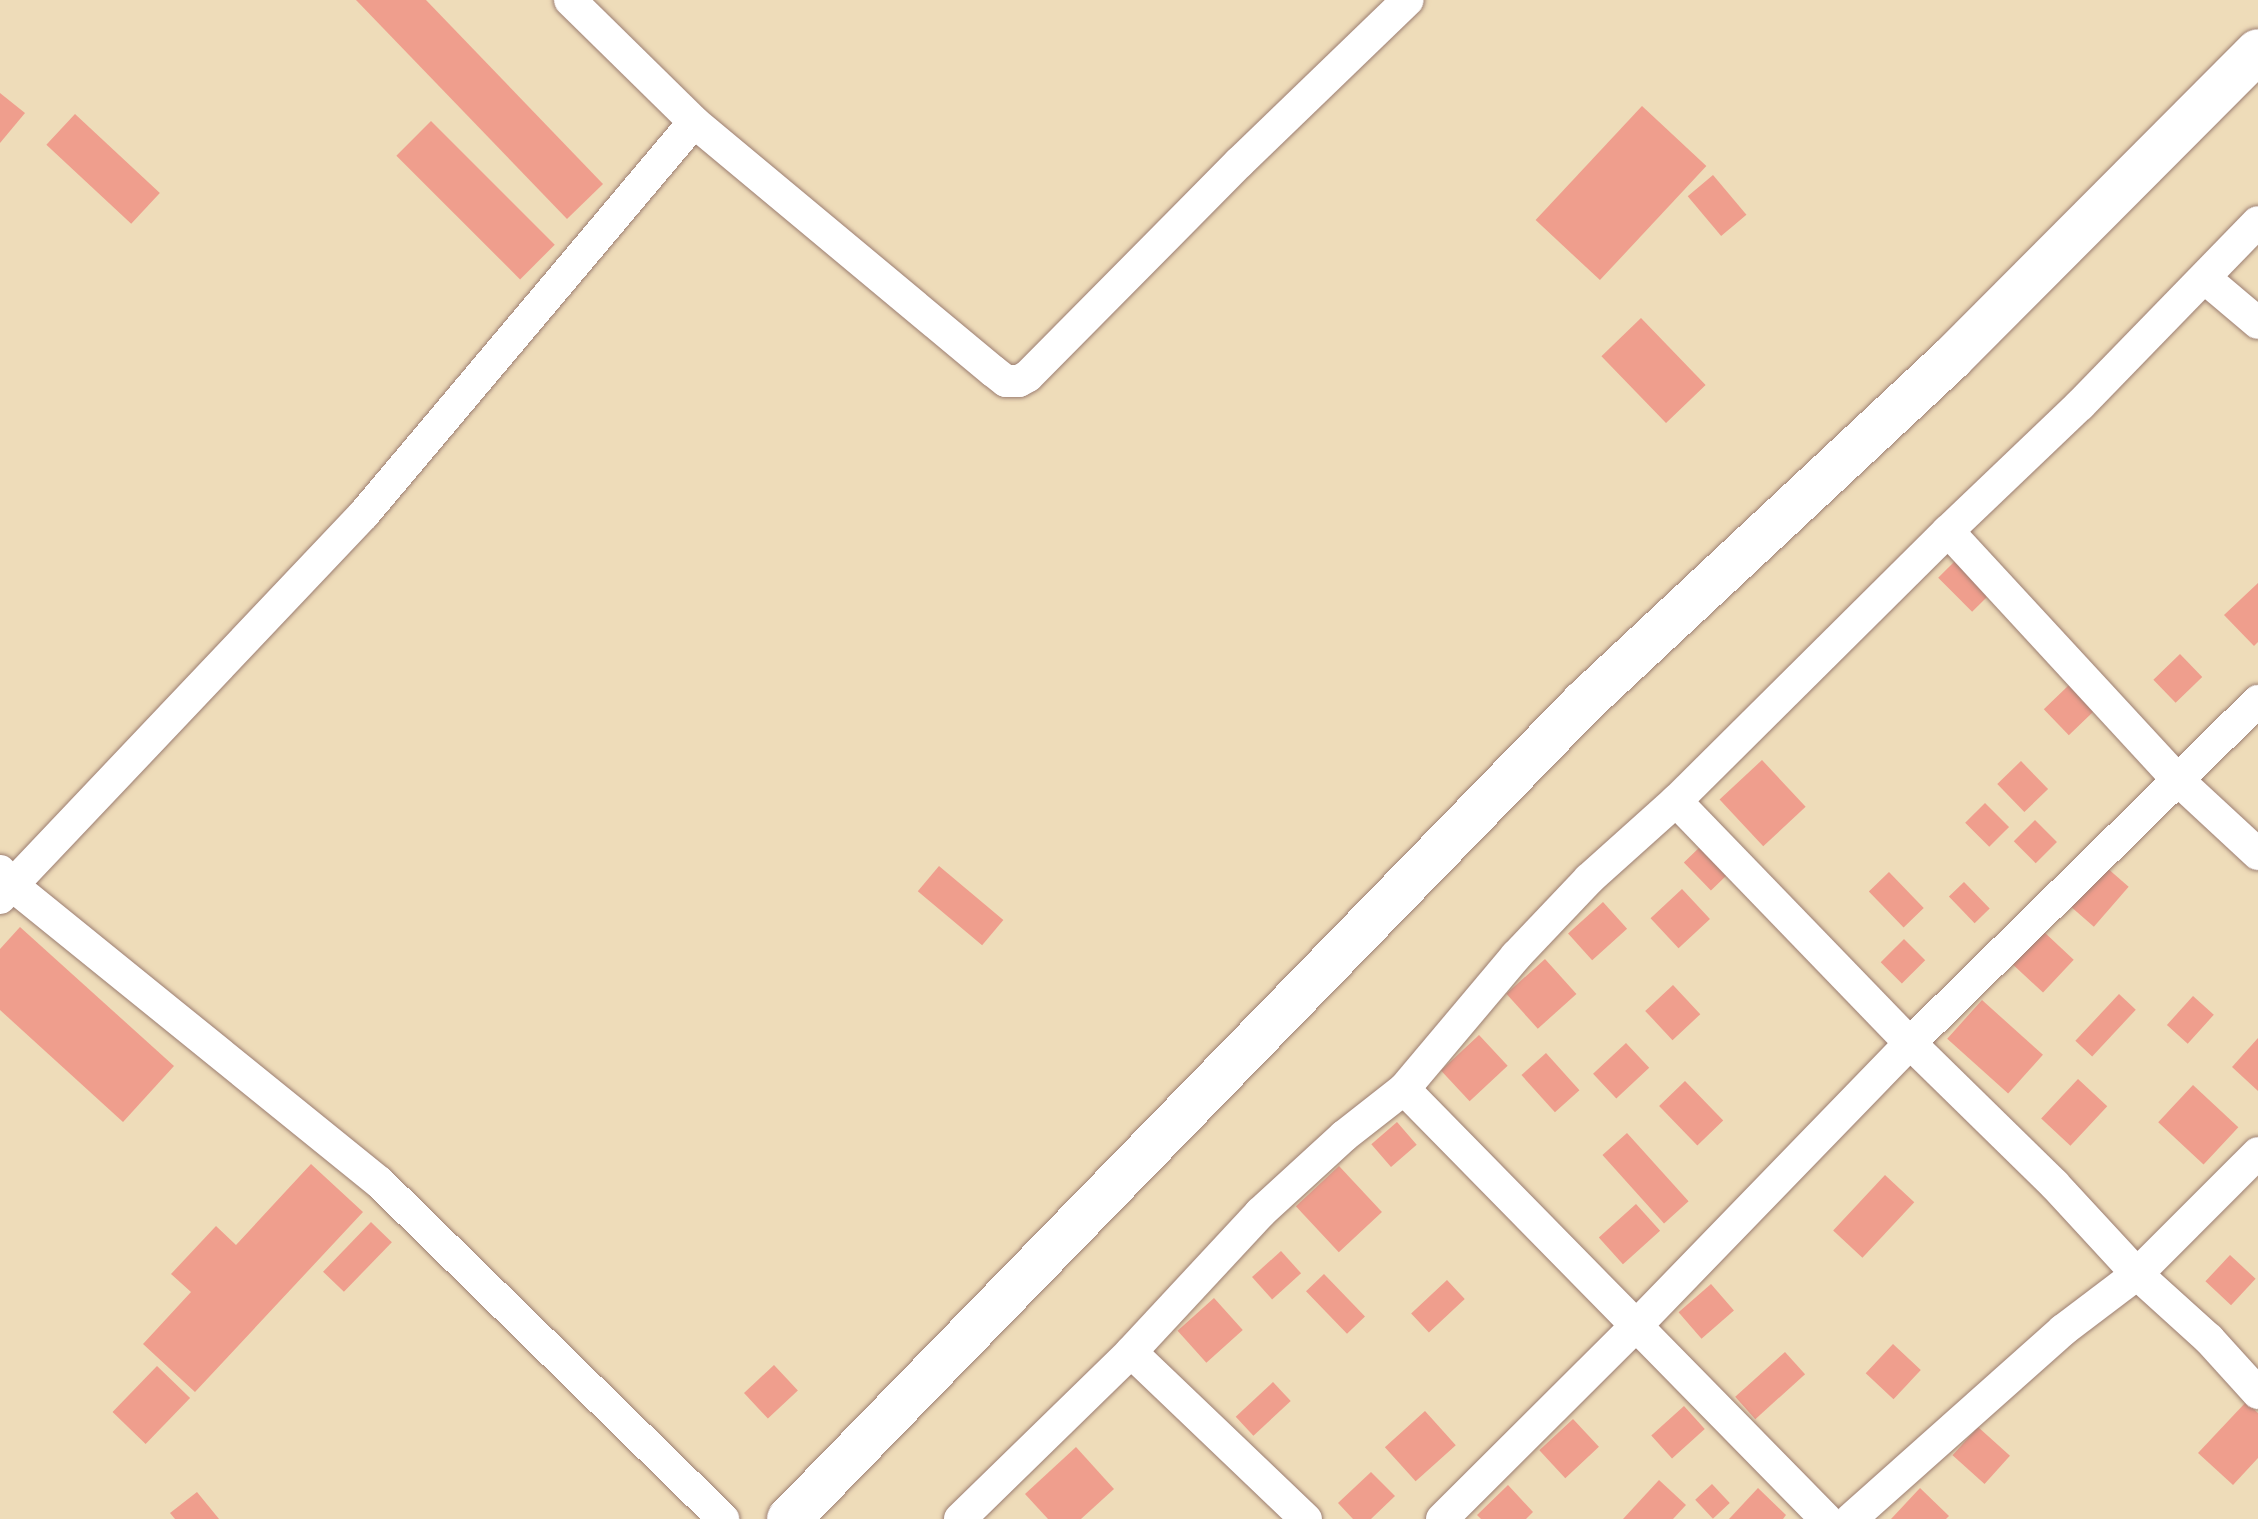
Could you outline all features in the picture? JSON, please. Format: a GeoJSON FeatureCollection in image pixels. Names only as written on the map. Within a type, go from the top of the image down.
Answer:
{"type":"FeatureCollection","features":[{"type":"Feature","properties":{"kind":"street"},"geometry":{"type":"LineString","coordinates":[[570,0],[694,122],[1006,381],[1019,381],[1028,376],[1240,162],[1408,0]]}},
{"type":"Feature","properties":{"kind":"street"},"geometry":{"type":"LineString","coordinates":[[789,1519],[1583,703],[1952,358],[2258,51]]}},
{"type":"Feature","properties":{"kind":"street"},"geometry":{"type":"LineString","coordinates":[[694,122],[364,514],[4,885],[379,1182],[723,1519]]}},
{"type":"Feature","properties":{"kind":"street"},"geometry":{"type":"LineString","coordinates":[[960,1519],[1131,1352],[1260,1213],[1344,1136],[1404,1089],[1589,879],[1676,801],[2206,279],[2258,222]]}},
{"type":"Feature","properties":{"kind":"street"},"geometry":{"type":"LineString","coordinates":[[2206,279],[2258,323]]}},
{"type":"Feature","properties":{"kind":"street"},"geometry":{"type":"LineString","coordinates":[[1948,531],[2178,780],[2258,854]]}},
{"type":"Feature","properties":{"kind":"street"},"geometry":{"type":"LineString","coordinates":[[1442,1519],[1634,1328],[1910,1043],[2258,701]]}},
{"type":"Feature","properties":{"kind":"street"},"geometry":{"type":"LineString","coordinates":[[1676,801],[1910,1043],[2043,1173],[2137,1274],[2209,1339],[2258,1393]]}},
{"type":"Feature","properties":{"kind":"street"},"geometry":{"type":"LineString","coordinates":[[1404,1089],[1634,1328],[1826,1519]]}},
{"type":"Feature","properties":{"kind":"street"},"geometry":{"type":"LineString","coordinates":[[1851,1519],[2063,1330],[2137,1274],[2258,1153]]}},
{"type":"Feature","properties":{"kind":"street"},"geometry":{"type":"LineString","coordinates":[[1131,1352],[1306,1519]]}},
{"type":"Feature","properties":{"kind":"building"},"geometry":{"type":"Polygon","coordinates":[[[356,0],[426,0],[603,184],[567,219],[356,0]]]}},
{"type":"Feature","properties":{"kind":"building"},"geometry":{"type":"Polygon","coordinates":[[[0,93],[25,113],[0,143],[0,93]]]}},
{"type":"Feature","properties":{"kind":"building"},"geometry":{"type":"Polygon","coordinates":[[[1642,106],[1706,166],[1600,280],[1536,220],[1642,106]]]}},
{"type":"Feature","properties":{"kind":"building"},"geometry":{"type":"Polygon","coordinates":[[[75,114],[160,193],[131,224],[46,145],[75,114]]]}},
{"type":"Feature","properties":{"kind":"building"},"geometry":{"type":"Polygon","coordinates":[[[431,121],[555,245],[520,279],[396,156],[431,121]]]}},
{"type":"Feature","properties":{"kind":"building"},"geometry":{"type":"Polygon","coordinates":[[[1713,175],[1746,215],[1721,236],[1688,196],[1713,175]]]}},
{"type":"Feature","properties":{"kind":"building"},"geometry":{"type":"Polygon","coordinates":[[[1641,318],[1706,385],[1666,423],[1601,356],[1641,318]]]}},
{"type":"Feature","properties":{"kind":"building"},"geometry":{"type":"Polygon","coordinates":[[[1958,558],[1992,592],[1972,612],[1938,578],[1958,558]]]}},
{"type":"Feature","properties":{"kind":"building"},"geometry":{"type":"Polygon","coordinates":[[[2258,583],[2258,642],[2254,646],[2224,615],[2258,583]]]}},
{"type":"Feature","properties":{"kind":"building"},"geometry":{"type":"Polygon","coordinates":[[[2180,654],[2202,677],[2176,703],[2153,680],[2180,654]]]}},
{"type":"Feature","properties":{"kind":"building"},"geometry":{"type":"Polygon","coordinates":[[[2069,685],[2094,711],[2069,735],[2044,709],[2069,685]]]}},
{"type":"Feature","properties":{"kind":"building"},"geometry":{"type":"Polygon","coordinates":[[[1762,760],[1806,807],[1763,846],[1720,800],[1762,760]]]}},
{"type":"Feature","properties":{"kind":"building"},"geometry":{"type":"Polygon","coordinates":[[[2021,761],[2048,789],[2024,812],[1997,784],[2021,761]]]}},
{"type":"Feature","properties":{"kind":"building"},"geometry":{"type":"Polygon","coordinates":[[[1985,803],[2009,827],[1989,847],[1965,823],[1985,803]]]}},
{"type":"Feature","properties":{"kind":"building"},"geometry":{"type":"Polygon","coordinates":[[[2035,820],[2057,842],[2036,863],[2014,841],[2035,820]]]}},
{"type":"Feature","properties":{"kind":"building"},"geometry":{"type":"Polygon","coordinates":[[[1704,843],[1731,871],[1711,891],[1684,862],[1704,843]]]}},
{"type":"Feature","properties":{"kind":"building"},"geometry":{"type":"Polygon","coordinates":[[[939,866],[1003,920],[982,945],[918,891],[939,866]]]}},
{"type":"Feature","properties":{"kind":"building"},"geometry":{"type":"Polygon","coordinates":[[[2106,867],[2129,887],[2094,927],[2071,907],[2106,867]]]}},
{"type":"Feature","properties":{"kind":"building"},"geometry":{"type":"Polygon","coordinates":[[[1889,872],[1924,908],[1904,927],[1869,891],[1889,872]]]}},
{"type":"Feature","properties":{"kind":"building"},"geometry":{"type":"Polygon","coordinates":[[[1964,882],[1990,909],[1975,923],[1949,897],[1964,882]]]}},
{"type":"Feature","properties":{"kind":"building"},"geometry":{"type":"Polygon","coordinates":[[[1682,889],[1710,919],[1679,948],[1651,918],[1682,889]]]}},
{"type":"Feature","properties":{"kind":"building"},"geometry":{"type":"Polygon","coordinates":[[[1603,902],[1627,929],[1592,960],[1568,933],[1603,902]]]}},
{"type":"Feature","properties":{"kind":"building"},"geometry":{"type":"Polygon","coordinates":[[[20,927],[174,1066],[123,1122],[0,1010],[0,949],[20,927]]]}},
{"type":"Feature","properties":{"kind":"building"},"geometry":{"type":"Polygon","coordinates":[[[2043,931],[2074,960],[2043,993],[2012,964],[2043,931]]]}},
{"type":"Feature","properties":{"kind":"building"},"geometry":{"type":"Polygon","coordinates":[[[1904,939],[1925,960],[1902,984],[1881,962],[1904,939]]]}},
{"type":"Feature","properties":{"kind":"building"},"geometry":{"type":"Polygon","coordinates":[[[1545,959],[1576,994],[1538,1029],[1506,994],[1545,959]]]}},
{"type":"Feature","properties":{"kind":"building"},"geometry":{"type":"Polygon","coordinates":[[[1673,985],[1700,1014],[1672,1040],[1645,1011],[1673,985]]]}},
{"type":"Feature","properties":{"kind":"building"},"geometry":{"type":"Polygon","coordinates":[[[2119,994],[2136,1010],[2092,1056],[2075,1041],[2119,994]]]}},
{"type":"Feature","properties":{"kind":"building"},"geometry":{"type":"Polygon","coordinates":[[[2193,996],[2214,1015],[2188,1044],[2167,1025],[2193,996]]]}},
{"type":"Feature","properties":{"kind":"building"},"geometry":{"type":"Polygon","coordinates":[[[1982,1000],[2043,1055],[2008,1094],[1947,1039],[1982,1000]]]}},
{"type":"Feature","properties":{"kind":"building"},"geometry":{"type":"Polygon","coordinates":[[[1479,1035],[1508,1066],[1470,1101],[1441,1070],[1479,1035]]]}},
{"type":"Feature","properties":{"kind":"building"},"geometry":{"type":"Polygon","coordinates":[[[2258,1038],[2258,1091],[2232,1067],[2258,1038]]]}},
{"type":"Feature","properties":{"kind":"building"},"geometry":{"type":"Polygon","coordinates":[[[1626,1043],[1649,1068],[1616,1099],[1593,1074],[1626,1043]]]}},
{"type":"Feature","properties":{"kind":"building"},"geometry":{"type":"Polygon","coordinates":[[[1546,1053],[1579,1090],[1555,1112],[1521,1075],[1546,1053]]]}},
{"type":"Feature","properties":{"kind":"building"},"geometry":{"type":"Polygon","coordinates":[[[2078,1079],[2107,1106],[2070,1146],[2041,1118],[2078,1079]]]}},
{"type":"Feature","properties":{"kind":"building"},"geometry":{"type":"Polygon","coordinates":[[[1685,1081],[1723,1121],[1697,1146],[1659,1106],[1685,1081]]]}},
{"type":"Feature","properties":{"kind":"building"},"geometry":{"type":"Polygon","coordinates":[[[2193,1085],[2238,1127],[2204,1165],[2158,1122],[2193,1085]]]}},
{"type":"Feature","properties":{"kind":"building"},"geometry":{"type":"Polygon","coordinates":[[[1397,1122],[1417,1145],[1391,1167],[1371,1144],[1397,1122]]]}},
{"type":"Feature","properties":{"kind":"building"},"geometry":{"type":"Polygon","coordinates":[[[1627,1133],[1689,1201],[1664,1223],[1602,1155],[1627,1133]]]}},
{"type":"Feature","properties":{"kind":"building"},"geometry":{"type":"Polygon","coordinates":[[[311,1164],[363,1212],[195,1392],[143,1344],[191,1292],[171,1274],[216,1226],[236,1245],[311,1164]]]}},
{"type":"Feature","properties":{"kind":"building"},"geometry":{"type":"Polygon","coordinates":[[[1339,1166],[1382,1212],[1339,1252],[1296,1206],[1339,1166]]]}},
{"type":"Feature","properties":{"kind":"building"},"geometry":{"type":"Polygon","coordinates":[[[1885,1175],[1914,1202],[1862,1258],[1833,1231],[1885,1175]]]}},
{"type":"Feature","properties":{"kind":"building"},"geometry":{"type":"Polygon","coordinates":[[[1636,1204],[1660,1231],[1623,1264],[1599,1237],[1636,1204]]]}},
{"type":"Feature","properties":{"kind":"building"},"geometry":{"type":"Polygon","coordinates":[[[371,1222],[392,1242],[344,1292],[323,1272],[371,1222]]]}},
{"type":"Feature","properties":{"kind":"building"},"geometry":{"type":"Polygon","coordinates":[[[1281,1251],[1301,1273],[1272,1299],[1252,1277],[1281,1251]]]}},
{"type":"Feature","properties":{"kind":"building"},"geometry":{"type":"Polygon","coordinates":[[[2230,1255],[2256,1279],[2231,1305],[2205,1281],[2230,1255]]]}},
{"type":"Feature","properties":{"kind":"building"},"geometry":{"type":"Polygon","coordinates":[[[1324,1274],[1365,1316],[1347,1334],[1306,1291],[1324,1274]]]}},
{"type":"Feature","properties":{"kind":"building"},"geometry":{"type":"Polygon","coordinates":[[[1447,1280],[1465,1299],[1429,1332],[1411,1313],[1447,1280]]]}},
{"type":"Feature","properties":{"kind":"building"},"geometry":{"type":"Polygon","coordinates":[[[1711,1284],[1734,1310],[1702,1339],[1679,1312],[1711,1284]]]}},
{"type":"Feature","properties":{"kind":"building"},"geometry":{"type":"Polygon","coordinates":[[[1214,1298],[1243,1330],[1206,1363],[1178,1331],[1214,1298]]]}},
{"type":"Feature","properties":{"kind":"building"},"geometry":{"type":"Polygon","coordinates":[[[1893,1344],[1921,1370],[1894,1399],[1866,1373],[1893,1344]]]}},
{"type":"Feature","properties":{"kind":"building"},"geometry":{"type":"Polygon","coordinates":[[[1785,1352],[1805,1374],[1755,1419],[1735,1397],[1785,1352]]]}},
{"type":"Feature","properties":{"kind":"building"},"geometry":{"type":"Polygon","coordinates":[[[774,1365],[798,1391],[768,1419],[744,1393],[774,1365]]]}},
{"type":"Feature","properties":{"kind":"building"},"geometry":{"type":"Polygon","coordinates":[[[157,1366],[190,1398],[146,1444],[113,1412],[157,1366]]]}},
{"type":"Feature","properties":{"kind":"building"},"geometry":{"type":"Polygon","coordinates":[[[1273,1382],[1291,1401],[1253,1436],[1236,1417],[1273,1382]]]}},
{"type":"Feature","properties":{"kind":"building"},"geometry":{"type":"Polygon","coordinates":[[[2246,1402],[2258,1413],[2258,1458],[2233,1485],[2198,1453],[2246,1402]]]}},
{"type":"Feature","properties":{"kind":"building"},"geometry":{"type":"Polygon","coordinates":[[[1684,1406],[1705,1429],[1672,1458],[1651,1435],[1684,1406]]]}},
{"type":"Feature","properties":{"kind":"building"},"geometry":{"type":"Polygon","coordinates":[[[1425,1411],[1456,1445],[1416,1481],[1385,1447],[1425,1411]]]}},
{"type":"Feature","properties":{"kind":"building"},"geometry":{"type":"Polygon","coordinates":[[[1573,1419],[1599,1447],[1565,1478],[1539,1450],[1573,1419]]]}},
{"type":"Feature","properties":{"kind":"building"},"geometry":{"type":"Polygon","coordinates":[[[1978,1427],[2010,1456],[1985,1484],[1953,1455],[1978,1427]]]}},
{"type":"Feature","properties":{"kind":"building"},"geometry":{"type":"Polygon","coordinates":[[[1076,1447],[1114,1489],[1081,1519],[1048,1519],[1025,1494],[1076,1447]]]}},
{"type":"Feature","properties":{"kind":"building"},"geometry":{"type":"Polygon","coordinates":[[[1371,1472],[1395,1496],[1371,1519],[1353,1519],[1338,1503],[1371,1472]]]}},
{"type":"Feature","properties":{"kind":"building"},"geometry":{"type":"Polygon","coordinates":[[[1659,1480],[1686,1505],[1673,1519],[1623,1519],[1659,1480]]]}},
{"type":"Feature","properties":{"kind":"building"},"geometry":{"type":"Polygon","coordinates":[[[1712,1484],[1730,1503],[1713,1519],[1695,1500],[1712,1484]]]}},
{"type":"Feature","properties":{"kind":"building"},"geometry":{"type":"Polygon","coordinates":[[[1508,1485],[1533,1512],[1526,1519],[1481,1519],[1477,1515],[1508,1485]]]}},
{"type":"Feature","properties":{"kind":"building"},"geometry":{"type":"Polygon","coordinates":[[[1758,1488],[1786,1515],[1783,1519],[1729,1519],[1758,1488]]]}},
{"type":"Feature","properties":{"kind":"building"},"geometry":{"type":"Polygon","coordinates":[[[1920,1488],[1949,1516],[1946,1519],[1891,1519],[1920,1488]]]}},
{"type":"Feature","properties":{"kind":"building"},"geometry":{"type":"Polygon","coordinates":[[[197,1492],[219,1519],[175,1519],[170,1513],[197,1492]]]}}]}
